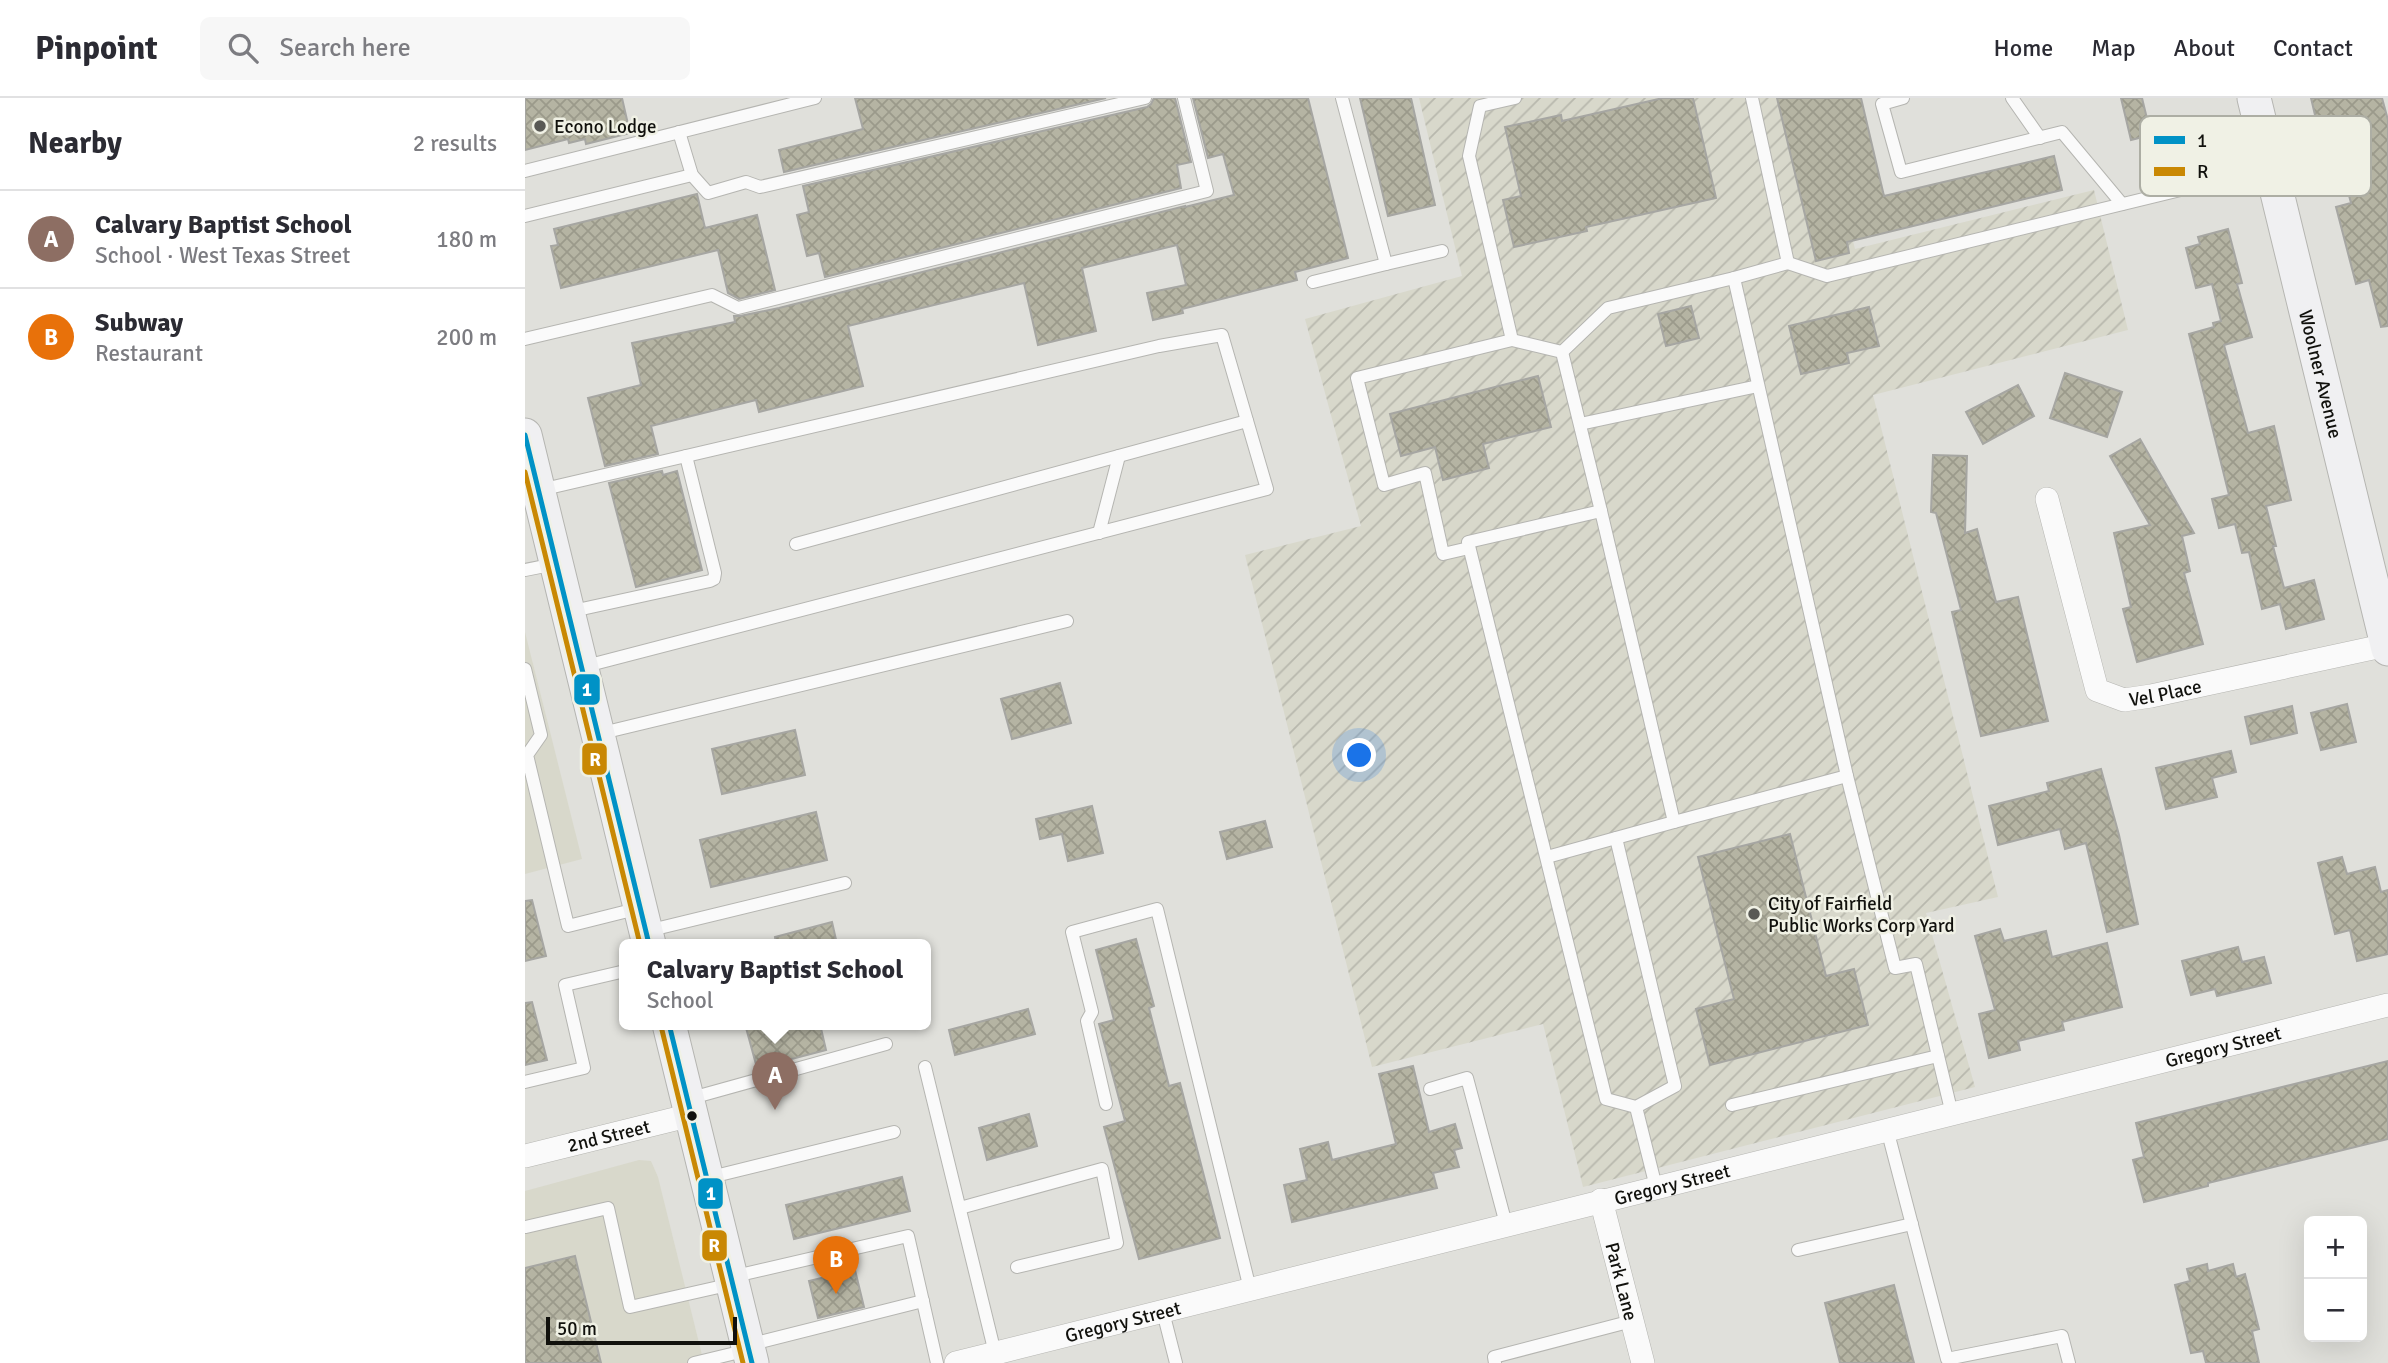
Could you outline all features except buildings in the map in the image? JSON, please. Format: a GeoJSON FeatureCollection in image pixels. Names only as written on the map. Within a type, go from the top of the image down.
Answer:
{"type":"FeatureCollection","features":[{"type":"Feature","properties":{"kind":"main road","name":"Woolner Avenue"},"geometry":{"type":"LineString","coordinates":[[2254,98],[2258,116]]}},
{"type":"Feature","properties":{"kind":"main road","name":"Woolner Avenue"},"geometry":{"type":"LineString","coordinates":[[2278,196],[2387,647]]}},
{"type":"Feature","properties":{"kind":"main road"},"geometry":{"type":"LineString","coordinates":[[525,435],[539,491],[541,567],[568,612],[645,928]]}},
{"type":"Feature","properties":{"kind":"main road"},"geometry":{"type":"LineString","coordinates":[[670,1030],[750,1353]]}},
{"type":"Feature","properties":{"kind":"street","name":"Vel Place"},"geometry":{"type":"LineString","coordinates":[[2047,499],[2097,690],[2124,700],[2151,696],[2387,647]]}},
{"type":"Feature","properties":{"kind":"street","name":"Gregory Street"},"geometry":{"type":"LineString","coordinates":[[956,1363],[2388,1005]]}},
{"type":"Feature","properties":{"kind":"street","name":"2nd Street"},"geometry":{"type":"LineString","coordinates":[[525,1156],[689,1107]]}},
{"type":"Feature","properties":{"kind":"street","name":"Park Lane"},"geometry":{"type":"LineString","coordinates":[[1601,1200],[1643,1363]]}},
{"type":"Feature","properties":{"kind":"lane"},"geometry":{"type":"LineString","coordinates":[[525,171],[815,98]]}},
{"type":"Feature","properties":{"kind":"lane"},"geometry":{"type":"LineString","coordinates":[[679,132],[692,175],[708,193],[747,182],[759,187],[1145,98]]}},
{"type":"Feature","properties":{"kind":"lane"},"geometry":{"type":"LineString","coordinates":[[525,340],[712,295],[738,308],[1207,191],[1184,98]]}},
{"type":"Feature","properties":{"kind":"lane"},"geometry":{"type":"LineString","coordinates":[[1342,98],[1386,264]]}},
{"type":"Feature","properties":{"kind":"lane"},"geometry":{"type":"LineString","coordinates":[[1512,340],[1469,156],[1480,106],[1515,98]]}},
{"type":"Feature","properties":{"kind":"lane"},"geometry":{"type":"LineString","coordinates":[[1752,98],[1789,263]]}},
{"type":"Feature","properties":{"kind":"lane"},"geometry":{"type":"LineString","coordinates":[[1903,98],[1882,104],[1901,172],[2062,132],[2122,205]]}},
{"type":"Feature","properties":{"kind":"lane"},"geometry":{"type":"LineString","coordinates":[[2012,98],[2040,138]]}},
{"type":"Feature","properties":{"kind":"lane"},"geometry":{"type":"LineString","coordinates":[[525,216],[692,175]]}},
{"type":"Feature","properties":{"kind":"lane"},"geometry":{"type":"LineString","coordinates":[[1562,352],[1608,308],[1789,263],[1827,276],[2158,196]]}},
{"type":"Feature","properties":{"kind":"lane"},"geometry":{"type":"LineString","coordinates":[[1313,282],[1442,251]]}},
{"type":"Feature","properties":{"kind":"lane"},"geometry":{"type":"LineString","coordinates":[[1734,278],[1847,776],[1895,968],[1916,964],[1952,1114]]}},
{"type":"Feature","properties":{"kind":"lane"},"geometry":{"type":"LineString","coordinates":[[539,491],[1159,346],[1222,335],[1267,489],[582,667]]}},
{"type":"Feature","properties":{"kind":"lane"},"geometry":{"type":"LineString","coordinates":[[1469,548],[1443,554],[1425,473],[1384,485],[1357,378],[1512,340],[1562,352]]}},
{"type":"Feature","properties":{"kind":"lane"},"geometry":{"type":"LineString","coordinates":[[1562,352],[1674,822]]}},
{"type":"Feature","properties":{"kind":"lane"},"geometry":{"type":"LineString","coordinates":[[1580,424],[1758,386]]}},
{"type":"Feature","properties":{"kind":"lane"},"geometry":{"type":"LineString","coordinates":[[796,544],[1247,421]]}},
{"type":"Feature","properties":{"kind":"lane"},"geometry":{"type":"LineString","coordinates":[[568,612],[714,579],[715,573],[687,456]]}},
{"type":"Feature","properties":{"kind":"lane"},"geometry":{"type":"LineString","coordinates":[[1099,533],[1119,456]]}},
{"type":"Feature","properties":{"kind":"lane"},"geometry":{"type":"LineString","coordinates":[[1601,510],[1468,542],[1606,1099],[1636,1107],[1675,1086],[1616,838]]}},
{"type":"Feature","properties":{"kind":"lane"},"geometry":{"type":"LineString","coordinates":[[598,734],[1067,621]]}},
{"type":"Feature","properties":{"kind":"lane"},"geometry":{"type":"LineString","coordinates":[[525,669],[541,735],[527,755],[568,926],[645,928],[845,883]]}},
{"type":"Feature","properties":{"kind":"lane"},"geometry":{"type":"LineString","coordinates":[[1547,857],[1847,776]]}},
{"type":"Feature","properties":{"kind":"lane"},"geometry":{"type":"LineString","coordinates":[[1106,1104],[1087,1021],[1092,1012],[1072,932],[1157,909],[1249,1290]]}},
{"type":"Feature","properties":{"kind":"lane"},"geometry":{"type":"LineString","coordinates":[[525,1082],[584,1068],[565,985],[619,972]]}},
{"type":"Feature","properties":{"kind":"lane"},"geometry":{"type":"LineString","coordinates":[[689,1107],[886,1044]]}},
{"type":"Feature","properties":{"kind":"lane"},"geometry":{"type":"LineString","coordinates":[[1732,1105],[1938,1056]]}},
{"type":"Feature","properties":{"kind":"lane"},"geometry":{"type":"LineString","coordinates":[[925,1067],[995,1353]]}},
{"type":"Feature","properties":{"kind":"lane"},"geometry":{"type":"LineString","coordinates":[[1430,1089],[1467,1078],[1506,1224]]}},
{"type":"Feature","properties":{"kind":"lane"},"geometry":{"type":"LineString","coordinates":[[1636,1107],[1655,1187]]}},
{"type":"Feature","properties":{"kind":"lane"},"geometry":{"type":"LineString","coordinates":[[1887,1129],[1947,1359],[2062,1336],[2069,1363]]}},
{"type":"Feature","properties":{"kind":"lane"},"geometry":{"type":"LineString","coordinates":[[706,1178],[894,1132]]}},
{"type":"Feature","properties":{"kind":"lane"},"geometry":{"type":"LineString","coordinates":[[960,1208],[1103,1169],[1117,1243],[1017,1267]]}},
{"type":"Feature","properties":{"kind":"lane"},"geometry":{"type":"LineString","coordinates":[[526,1227],[608,1208],[630,1307],[908,1236],[937,1363]]}},
{"type":"Feature","properties":{"kind":"lane"},"geometry":{"type":"LineString","coordinates":[[1798,1250],[1912,1224]]}},
{"type":"Feature","properties":{"kind":"lane"},"geometry":{"type":"LineString","coordinates":[[694,1363],[750,1353],[923,1301]]}},
{"type":"Feature","properties":{"kind":"lane"},"geometry":{"type":"LineString","coordinates":[[1163,1311],[1174,1362]]}},
{"type":"Feature","properties":{"kind":"lane"},"geometry":{"type":"LineString","coordinates":[[1495,1363],[1494,1357],[1632,1321]]}},
{"type":"Feature","properties":{"kind":"shaded area"},"geometry":{"type":"Polygon","coordinates":[[[1419,98],[1818,98],[1855,249],[2094,190],[2128,330],[1873,395],[1998,897],[1926,913],[1975,1087],[1583,1187],[1543,1024],[1372,1067],[1245,555],[1361,526],[1305,319],[1462,276],[1419,98]]]}},
{"type":"Feature","properties":{"kind":"shaded area"},"geometry":{"type":"Polygon","coordinates":[[[525,632],[582,859],[525,874],[525,632]]]}},
{"type":"Feature","properties":{"kind":"shaded area"},"geometry":{"type":"Polygon","coordinates":[[[639,1160],[651,1161],[658,1177],[704,1363],[525,1363],[525,1191],[639,1160]]]}},
{"type":"Feature","properties":{"kind":"transit line","name":"1"},"geometry":{"type":"LineString","coordinates":[[525,435],[648,939]]}},
{"type":"Feature","properties":{"kind":"transit line","name":"R"},"geometry":{"type":"LineString","coordinates":[[525,472],[639,939]]}},
{"type":"Feature","properties":{"kind":"transit line","name":"R"},"geometry":{"type":"LineString","coordinates":[[662,1030],[743,1363]]}},
{"type":"Feature","properties":{"kind":"transit line","name":"1"},"geometry":{"type":"LineString","coordinates":[[670,1030],[752,1363]]}},
{"type":"Feature","properties":{"kind":"place","name":"Econo Lodge"},"geometry":{"type":"Point","coordinates":[540,126]}},
{"type":"Feature","properties":{"kind":"place","name":"City of Fairfield Public Works Corp Yard"},"geometry":{"type":"Point","coordinates":[1754,914]}},
{"type":"Feature","properties":{"kind":"place","name":"Calvary Baptist School"},"geometry":{"type":"Point","coordinates":[775,1110]}},
{"type":"Feature","properties":{"kind":"place","name":"Subway"},"geometry":{"type":"Point","coordinates":[836,1294]}}]}
